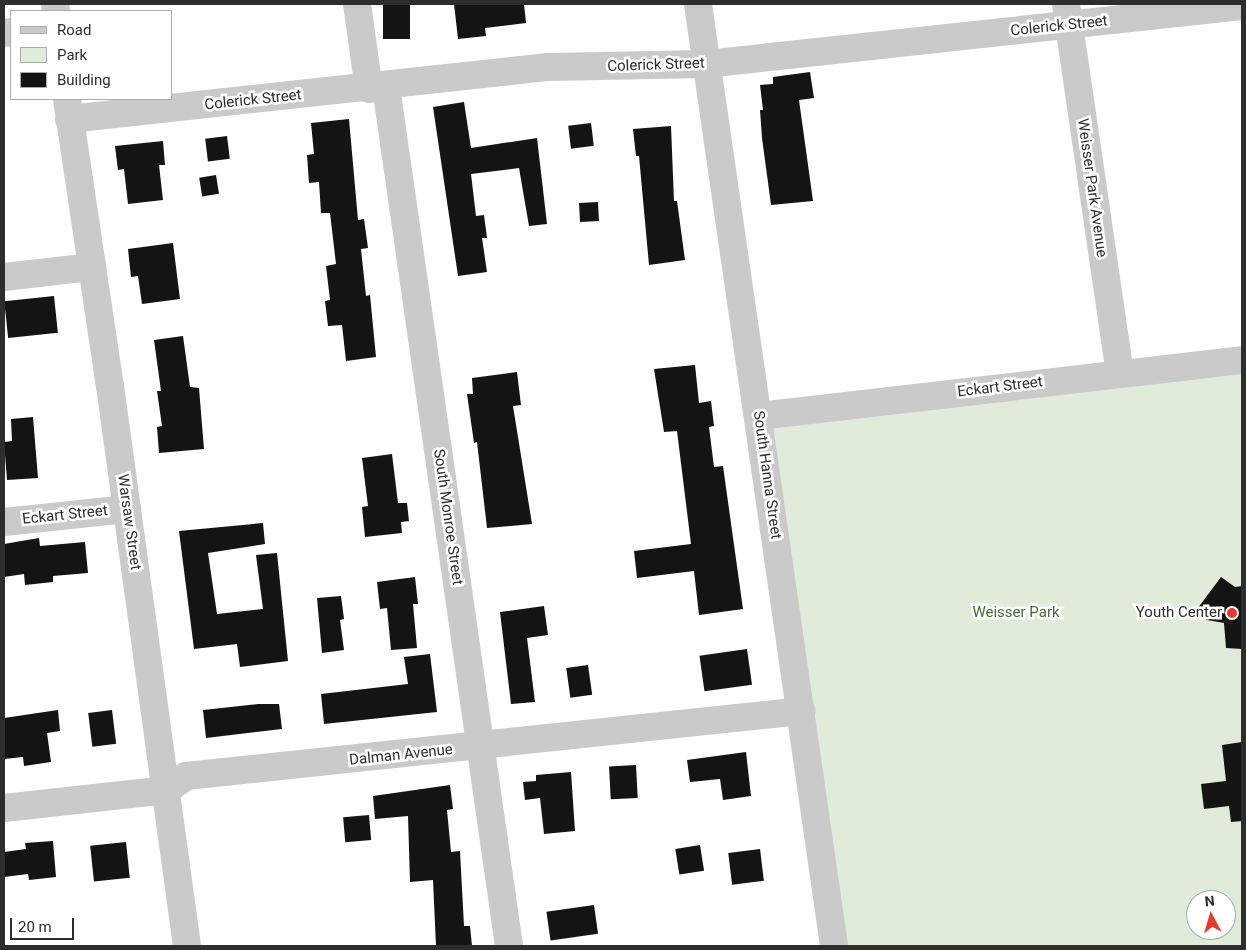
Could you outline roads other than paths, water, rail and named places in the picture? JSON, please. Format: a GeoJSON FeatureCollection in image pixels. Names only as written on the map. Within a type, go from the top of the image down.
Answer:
{"type":"FeatureCollection","features":[{"type":"Feature","properties":{"kind":"street","name":"South Monroe Street"},"geometry":{"type":"LineString","coordinates":[[357,4],[378,88],[482,746],[509,946]]}},
{"type":"Feature","properties":{"kind":"street","name":"South Hanna Street"},"geometry":{"type":"LineString","coordinates":[[698,4],[802,711],[834,946]]}},
{"type":"Feature","properties":{"kind":"street","name":"Colerick Street"},"geometry":{"type":"LineString","coordinates":[[68,109],[378,88],[548,68],[706,64],[1068,14],[1242,6]]}},
{"type":"Feature","properties":{"kind":"street","name":"Weisser Park Avenue"},"geometry":{"type":"LineString","coordinates":[[1068,14],[1120,373]]}},
{"type":"Feature","properties":{"kind":"street","name":"Warsaw Street"},"geometry":{"type":"LineString","coordinates":[[68,109],[167,790],[186,946]]}},
{"type":"Feature","properties":{"kind":"street"},"geometry":{"type":"LineString","coordinates":[[4,277],[92,268]]}},
{"type":"Feature","properties":{"kind":"street","name":"Eckart Street"},"geometry":{"type":"LineString","coordinates":[[759,416],[1242,360]]}},
{"type":"Feature","properties":{"kind":"street","name":"Eckart Street"},"geometry":{"type":"LineString","coordinates":[[4,522],[127,509]]}},
{"type":"Feature","properties":{"kind":"street","name":"Dalman Avenue"},"geometry":{"type":"LineString","coordinates":[[4,808],[167,790],[186,776],[802,711]]}},
{"type":"Feature","properties":{"kind":"place","name":"Youth Center"},"geometry":{"type":"Point","coordinates":[1232,613]}},
{"type":"Feature","properties":{"kind":"park label","name":"Weisser Park"},"geometry":{"type":"Point","coordinates":[1016,613]}}]}
